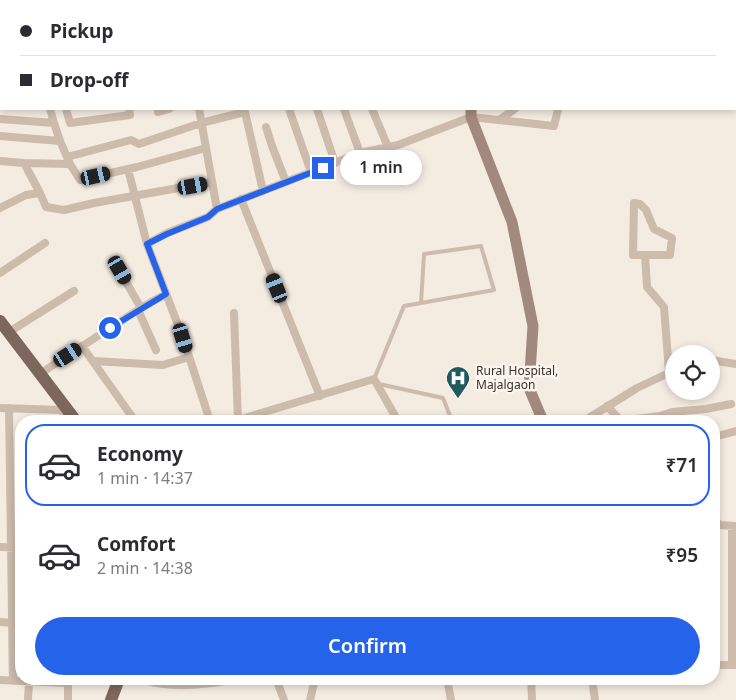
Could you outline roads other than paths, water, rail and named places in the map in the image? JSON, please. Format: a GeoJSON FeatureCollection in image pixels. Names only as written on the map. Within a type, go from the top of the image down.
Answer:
{"type":"FeatureCollection","features":[{"type":"Feature","properties":{"kind":"main road"},"geometry":{"type":"LineString","coordinates":[[0,321],[72,415]]}},
{"type":"Feature","properties":{"kind":"main road"},"geometry":{"type":"LineString","coordinates":[[111,700],[117,685]]}},
{"type":"Feature","properties":{"kind":"street"},"geometry":{"type":"LineString","coordinates":[[50,110],[60,141],[80,180],[206,148]]}},
{"type":"Feature","properties":{"kind":"street"},"geometry":{"type":"LineString","coordinates":[[66,110],[70,123],[130,116],[129,110]]}},
{"type":"Feature","properties":{"kind":"street"},"geometry":{"type":"LineString","coordinates":[[158,112],[165,110]]}},
{"type":"Feature","properties":{"kind":"street"},"geometry":{"type":"LineString","coordinates":[[199,110],[217,209]]}},
{"type":"Feature","properties":{"kind":"street"},"geometry":{"type":"LineString","coordinates":[[0,161],[24,163],[69,161],[131,140],[138,144],[244,110],[262,191]]}},
{"type":"Feature","properties":{"kind":"street"},"geometry":{"type":"LineString","coordinates":[[289,110],[311,172]]}},
{"type":"Feature","properties":{"kind":"street"},"geometry":{"type":"LineString","coordinates":[[317,110],[335,163]]}},
{"type":"Feature","properties":{"kind":"street"},"geometry":{"type":"LineString","coordinates":[[344,110],[360,153]]}},
{"type":"Feature","properties":{"kind":"street"},"geometry":{"type":"LineString","coordinates":[[372,110],[388,147]]}},
{"type":"Feature","properties":{"kind":"street"},"geometry":{"type":"LineString","coordinates":[[499,120],[514,110]]}},
{"type":"Feature","properties":{"kind":"street"},"geometry":{"type":"LineString","coordinates":[[147,244],[208,217],[217,209],[241,199],[360,153],[398,145],[471,113],[499,120],[554,126],[558,110]]}},
{"type":"Feature","properties":{"kind":"street"},"geometry":{"type":"LineString","coordinates":[[471,113],[512,222],[533,326],[530,388],[541,415]]}},
{"type":"Feature","properties":{"kind":"street"},"geometry":{"type":"LineString","coordinates":[[0,120],[54,123]]}},
{"type":"Feature","properties":{"kind":"street"},"geometry":{"type":"LineString","coordinates":[[266,127],[286,182]]}},
{"type":"Feature","properties":{"kind":"street"},"geometry":{"type":"LineString","coordinates":[[0,136],[60,141]]}},
{"type":"Feature","properties":{"kind":"street"},"geometry":{"type":"LineString","coordinates":[[24,163],[46,207],[64,210],[212,182]]}},
{"type":"Feature","properties":{"kind":"street"},"geometry":{"type":"LineString","coordinates":[[128,169],[147,244],[190,357],[208,415]]}},
{"type":"Feature","properties":{"kind":"street"},"geometry":{"type":"LineString","coordinates":[[0,208],[26,195],[40,193]]}},
{"type":"Feature","properties":{"kind":"street"},"geometry":{"type":"LineString","coordinates":[[241,199],[320,396]]}},
{"type":"Feature","properties":{"kind":"street"},"geometry":{"type":"LineString","coordinates":[[634,203],[640,204],[646,210],[654,229],[672,238],[670,255],[645,255],[633,255],[634,203]]}},
{"type":"Feature","properties":{"kind":"street"},"geometry":{"type":"LineString","coordinates":[[0,273],[45,243]]}},
{"type":"Feature","properties":{"kind":"street"},"geometry":{"type":"LineString","coordinates":[[645,255],[647,287],[664,308],[668,345]]}},
{"type":"Feature","properties":{"kind":"street"},"geometry":{"type":"LineString","coordinates":[[120,270],[140,309],[156,350]]}},
{"type":"Feature","properties":{"kind":"street"},"geometry":{"type":"LineString","coordinates":[[9,332],[74,291]]}},
{"type":"Feature","properties":{"kind":"street"},"geometry":{"type":"LineString","coordinates":[[41,373],[166,294]]}},
{"type":"Feature","properties":{"kind":"street"},"geometry":{"type":"LineString","coordinates":[[234,313],[238,415]]}},
{"type":"Feature","properties":{"kind":"street"},"geometry":{"type":"LineString","coordinates":[[82,346],[131,415]]}},
{"type":"Feature","properties":{"kind":"street"},"geometry":{"type":"LineString","coordinates":[[92,361],[163,365],[190,357]]}},
{"type":"Feature","properties":{"kind":"street"},"geometry":{"type":"LineString","coordinates":[[720,361],[736,364]]}},
{"type":"Feature","properties":{"kind":"street"},"geometry":{"type":"LineString","coordinates":[[594,415],[637,388],[665,374]]}},
{"type":"Feature","properties":{"kind":"street"},"geometry":{"type":"LineString","coordinates":[[258,415],[375,382],[394,415]]}},
{"type":"Feature","properties":{"kind":"street"},"geometry":{"type":"LineString","coordinates":[[663,415],[672,412],[706,409],[731,404]]}},
{"type":"Feature","properties":{"kind":"street"},"geometry":{"type":"LineString","coordinates":[[608,406],[616,415]]}},
{"type":"Feature","properties":{"kind":"street"},"geometry":{"type":"LineString","coordinates":[[0,408],[63,410],[63,415]]}},
{"type":"Feature","properties":{"kind":"street"},"geometry":{"type":"LineString","coordinates":[[0,680],[14,681],[9,408]]}},
{"type":"Feature","properties":{"kind":"street"},"geometry":{"type":"LineString","coordinates":[[720,435],[736,431]]}},
{"type":"Feature","properties":{"kind":"street"},"geometry":{"type":"LineString","coordinates":[[0,464],[10,465]]}},
{"type":"Feature","properties":{"kind":"street"},"geometry":{"type":"LineString","coordinates":[[720,525],[734,526],[735,612],[734,665],[720,664]]}},
{"type":"Feature","properties":{"kind":"street"},"geometry":{"type":"LineString","coordinates":[[0,547],[15,548]]}},
{"type":"Feature","properties":{"kind":"street"},"geometry":{"type":"LineString","coordinates":[[0,622],[12,623]]}},
{"type":"Feature","properties":{"kind":"street"},"geometry":{"type":"LineString","coordinates":[[28,700],[29,685]]}},
{"type":"Feature","properties":{"kind":"street"},"geometry":{"type":"LineString","coordinates":[[68,685],[68,700]]}},
{"type":"Feature","properties":{"kind":"street"},"geometry":{"type":"LineString","coordinates":[[278,685],[284,700]]}},
{"type":"Feature","properties":{"kind":"street"},"geometry":{"type":"LineString","coordinates":[[310,700],[314,685]]}},
{"type":"Feature","properties":{"kind":"street"},"geometry":{"type":"LineString","coordinates":[[448,685],[451,700]]}},
{"type":"Feature","properties":{"kind":"street"},"geometry":{"type":"LineString","coordinates":[[531,685],[532,700]]}},
{"type":"Feature","properties":{"kind":"street"},"geometry":{"type":"LineString","coordinates":[[593,685],[595,700]]}},
{"type":"Feature","properties":{"kind":"lane"},"geometry":{"type":"LineString","coordinates":[[421,303],[424,254],[481,246],[494,290],[421,303],[404,306],[375,382],[443,398],[450,415]]}},
{"type":"Feature","properties":{"kind":"place","name":"Rural Hospital, Majalgaon"},"geometry":{"type":"Point","coordinates":[458,399]}}]}
